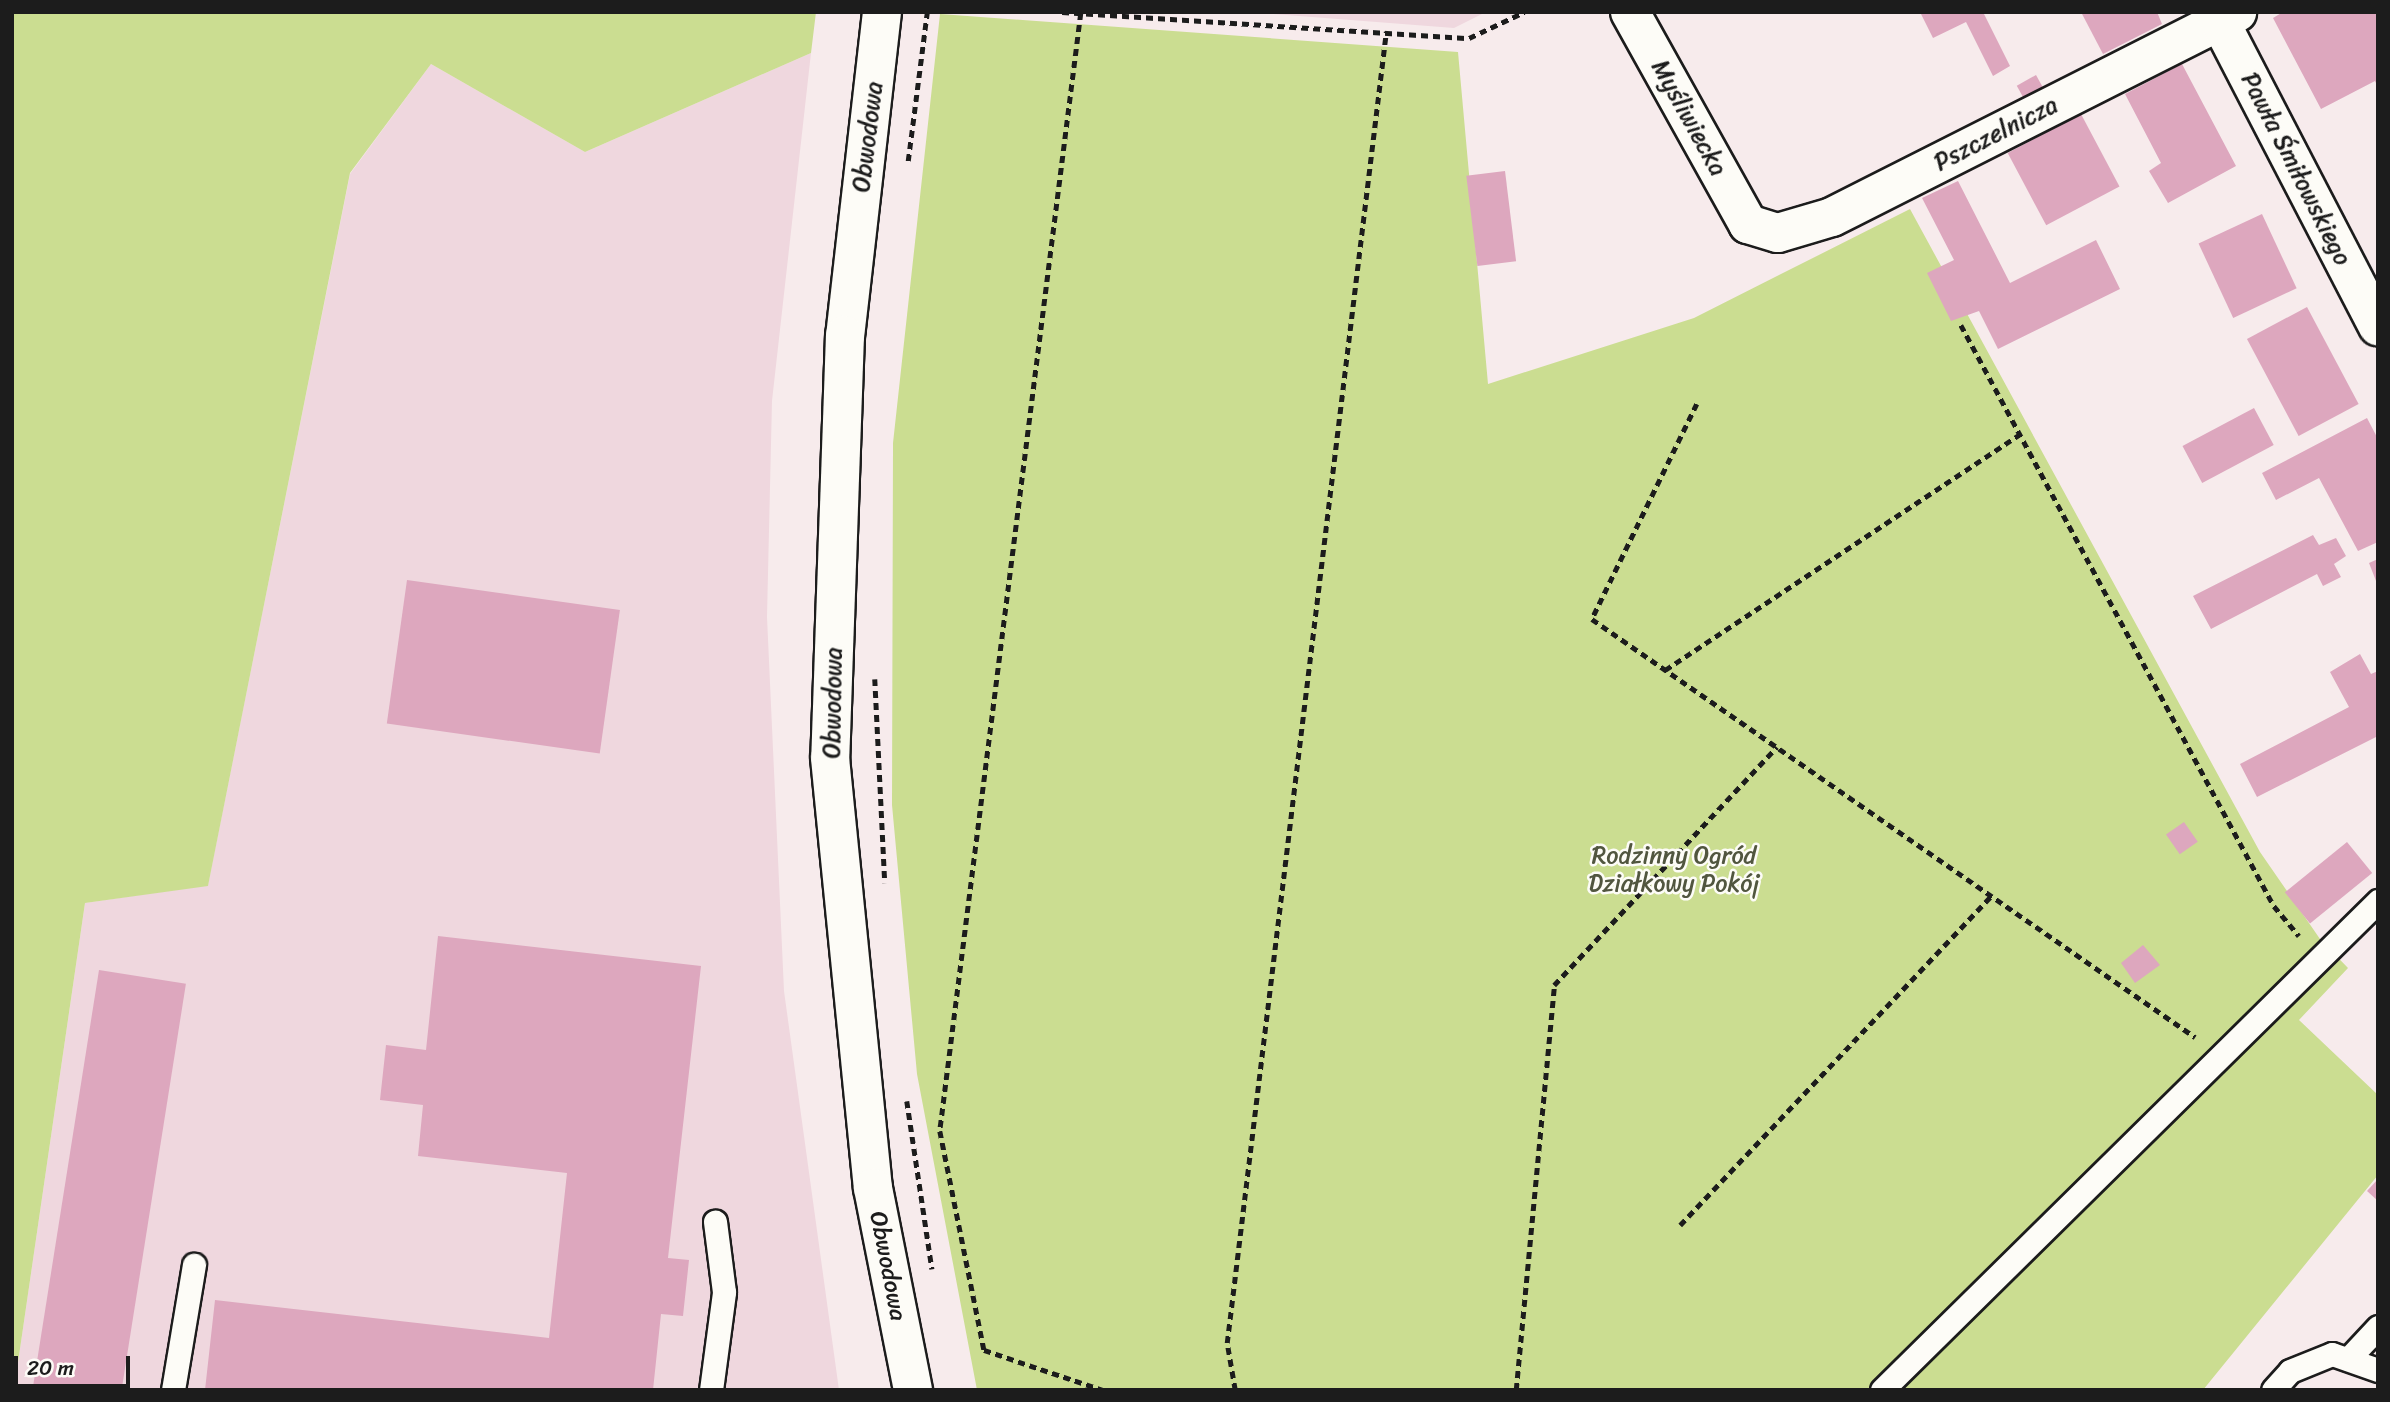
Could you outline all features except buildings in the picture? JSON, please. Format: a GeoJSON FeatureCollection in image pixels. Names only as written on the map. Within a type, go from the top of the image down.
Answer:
{"type":"FeatureCollection","features":[{"type":"Feature","properties":{"kind":"street","name":"Obwodowa"},"geometry":{"type":"LineString","coordinates":[[882,12],[845,335],[830,758],[873,1188],[913,1390]]}},
{"type":"Feature","properties":{"kind":"street","name":"Myśliwiecka"},"geometry":{"type":"LineString","coordinates":[[1630,12],[1748,224]]}},
{"type":"Feature","properties":{"kind":"street","name":"Pszczelnicza"},"geometry":{"type":"LineString","coordinates":[[1748,224],[1778,233],[1832,216],[2224,15]]}},
{"type":"Feature","properties":{"kind":"street","name":"Pawła Śmiłowskiego"},"geometry":{"type":"LineString","coordinates":[[2224,15],[2378,326]]}},
{"type":"Feature","properties":{"kind":"lane"},"geometry":{"type":"LineString","coordinates":[[1882,1390],[2378,901]]}},
{"type":"Feature","properties":{"kind":"lane"},"geometry":{"type":"LineString","coordinates":[[711,1390],[724,1292],[715,1222]]}},
{"type":"Feature","properties":{"kind":"lane"},"geometry":{"type":"LineString","coordinates":[[173,1390],[194,1265]]}},
{"type":"Feature","properties":{"kind":"lane"},"geometry":{"type":"LineString","coordinates":[[2348,1359],[2378,1327]]}},
{"type":"Feature","properties":{"kind":"lane"},"geometry":{"type":"LineString","coordinates":[[2273,1390],[2290,1371],[2332,1354],[2378,1370]]}},
{"type":"Feature","properties":{"kind":"path"},"geometry":{"type":"LineString","coordinates":[[906,174],[927,12]]}},
{"type":"Feature","properties":{"kind":"path"},"geometry":{"type":"LineString","coordinates":[[1062,12],[1469,38],[1524,12]]}},
{"type":"Feature","properties":{"kind":"path"},"geometry":{"type":"LineString","coordinates":[[1082,13],[940,1131],[984,1350],[1102,1390]]}},
{"type":"Feature","properties":{"kind":"path"},"geometry":{"type":"LineString","coordinates":[[1235,1390],[1227,1343],[1385,32]]}},
{"type":"Feature","properties":{"kind":"path"},"geometry":{"type":"LineString","coordinates":[[1961,325],[2274,906],[2319,959]]}},
{"type":"Feature","properties":{"kind":"path"},"geometry":{"type":"LineString","coordinates":[[1697,404],[1592,619],[2222,1056]]}},
{"type":"Feature","properties":{"kind":"path"},"geometry":{"type":"LineString","coordinates":[[1665,670],[2020,434]]}},
{"type":"Feature","properties":{"kind":"path"},"geometry":{"type":"LineString","coordinates":[[874,668],[886,887]]}},
{"type":"Feature","properties":{"kind":"path"},"geometry":{"type":"LineString","coordinates":[[1516,1390],[1554,985],[1777,747]]}},
{"type":"Feature","properties":{"kind":"path"},"geometry":{"type":"LineString","coordinates":[[1680,1225],[1991,896]]}},
{"type":"Feature","properties":{"kind":"path"},"geometry":{"type":"LineString","coordinates":[[906,1094],[933,1272]]}},
{"type":"Feature","properties":{"kind":"shaded area"},"geometry":{"type":"Polygon","coordinates":[[[1246,12],[1486,12],[1454,28],[1246,12]]]}},
{"type":"Feature","properties":{"kind":"shaded area"},"geometry":{"type":"Polygon","coordinates":[[[811,53],[772,401],[767,617],[784,991],[839,1390],[14,1390],[85,903],[208,885],[350,174],[431,64],[585,152],[811,53]]]}},
{"type":"Feature","properties":{"kind":"green space"},"geometry":{"type":"Polygon","coordinates":[[[12,12],[816,12],[811,53],[585,152],[431,64],[350,173],[208,886],[85,903],[14,1390],[12,12]]]}},
{"type":"Feature","properties":{"kind":"green space","name":"Rodzinny Ogród Działkowy Pokój"},"geometry":{"type":"Polygon","coordinates":[[[940,14],[1458,52],[1488,384],[1694,318],[1910,209],[2260,852],[2320,939],[2348,968],[2299,1020],[2378,1095],[2378,1175],[2203,1390],[977,1390],[917,1074],[892,805],[893,443],[940,14]]]}}]}
